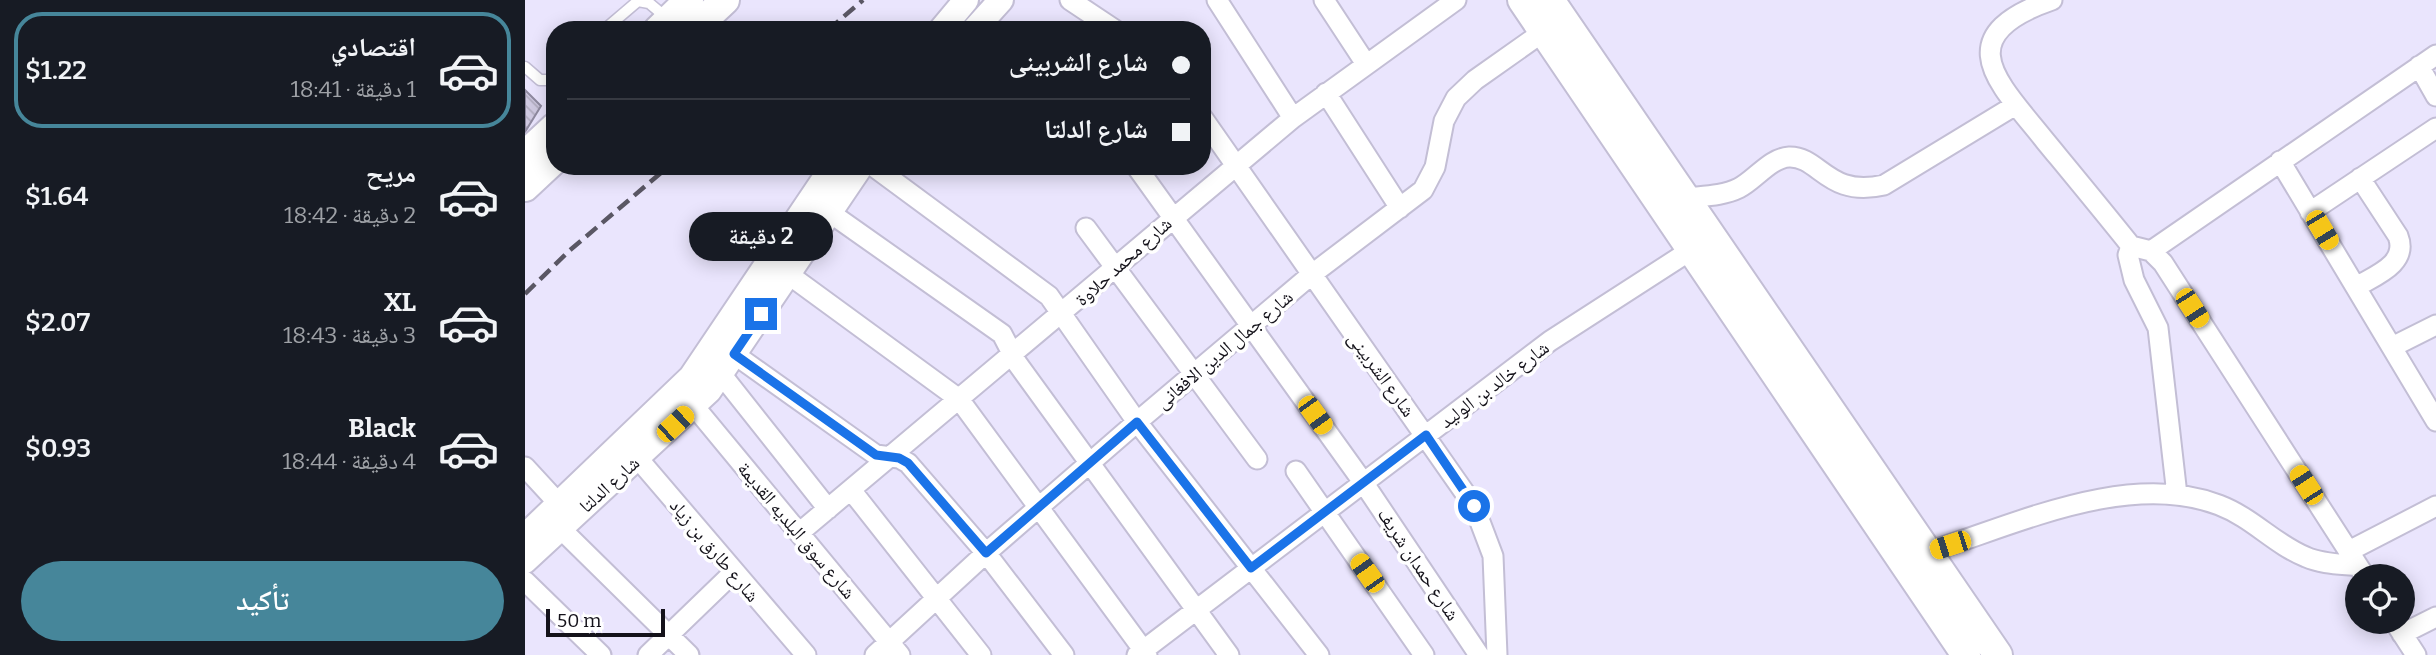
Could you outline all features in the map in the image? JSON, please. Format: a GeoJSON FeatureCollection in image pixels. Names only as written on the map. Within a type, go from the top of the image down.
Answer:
{"type":"FeatureCollection","features":[{"type":"Feature","properties":{"kind":"main road"},"geometry":{"type":"LineString","coordinates":[[676,21],[689,0]]}},
{"type":"Feature","properties":{"kind":"main road"},"geometry":{"type":"LineString","coordinates":[[1522,0],[1543,32],[1657,178],[1686,198],[1998,655]]}},
{"type":"Feature","properties":{"kind":"main road"},"geometry":{"type":"LineString","coordinates":[[1550,0],[1657,178],[1691,250],[1966,655]]}},
{"type":"Feature","properties":{"kind":"main road"},"geometry":{"type":"LineString","coordinates":[[683,21],[719,2]]}},
{"type":"Feature","properties":{"kind":"main road"},"geometry":{"type":"LineString","coordinates":[[525,155],[546,135]]}},
{"type":"Feature","properties":{"kind":"main road"},"geometry":{"type":"LineString","coordinates":[[525,187],[546,167]]}},
{"type":"Feature","properties":{"kind":"street"},"geometry":{"type":"LineString","coordinates":[[948,21],[966,0]]}},
{"type":"Feature","properties":{"kind":"street"},"geometry":{"type":"LineString","coordinates":[[982,21],[1001,0]]}},
{"type":"Feature","properties":{"kind":"street"},"geometry":{"type":"LineString","coordinates":[[1070,0],[1102,21]]}},
{"type":"Feature","properties":{"kind":"street"},"geometry":{"type":"LineString","coordinates":[[1217,0],[1293,118]]}},
{"type":"Feature","properties":{"kind":"street"},"geometry":{"type":"LineString","coordinates":[[1324,0],[1366,64]]}},
{"type":"Feature","properties":{"kind":"street","name":"شارع محمد حلاوة"},"geometry":{"type":"LineString","coordinates":[[799,533],[1063,314],[1172,217],[1293,118],[1455,0]]}},
{"type":"Feature","properties":{"kind":"street"},"geometry":{"type":"LineString","coordinates":[[2052,0],[2014,15],[1996,35],[1991,52],[1993,70],[2010,108],[2131,246],[2151,251],[2163,263],[2357,564]]}},
{"type":"Feature","properties":{"kind":"street","name":"شارع جمال الدين الافغانى"},"geometry":{"type":"LineString","coordinates":[[888,650],[936,598],[1038,507],[1311,275],[1423,190],[1433,175],[1440,133],[1457,98],[1475,80],[1543,32]]}},
{"type":"Feature","properties":{"kind":"street"},"geometry":{"type":"LineString","coordinates":[[2151,251],[2436,55]]}},
{"type":"Feature","properties":{"kind":"street"},"geometry":{"type":"LineString","coordinates":[[2419,66],[2436,96]]}},
{"type":"Feature","properties":{"kind":"street"},"geometry":{"type":"LineString","coordinates":[[1326,93],[1400,208]]}},
{"type":"Feature","properties":{"kind":"street"},"geometry":{"type":"LineString","coordinates":[[1686,198],[1740,188],[1787,157],[1800,159],[1832,182],[1845,186],[1858,188],[1884,185],[2010,108]]}},
{"type":"Feature","properties":{"kind":"street"},"geometry":{"type":"LineString","coordinates":[[2311,212],[2436,128]]}},
{"type":"Feature","properties":{"kind":"street","name":"شارع الشربينى"},"geometry":{"type":"LineString","coordinates":[[1211,130],[1474,506],[1488,539],[1496,574],[1497,655]]}},
{"type":"Feature","properties":{"kind":"street"},"geometry":{"type":"LineString","coordinates":[[2280,161],[2436,421]]}},
{"type":"Feature","properties":{"kind":"street","name":"شارع الدلتا"},"geometry":{"type":"LineString","coordinates":[[631,451],[691,377],[827,175]]}},
{"type":"Feature","properties":{"kind":"street","name":"شارع الدلتا"},"geometry":{"type":"LineString","coordinates":[[525,561],[560,516],[631,451],[694,406],[728,364],[854,175]]}},
{"type":"Feature","properties":{"kind":"street"},"geometry":{"type":"LineString","coordinates":[[885,175],[1041,289],[1063,314],[1137,422],[1319,655]]}},
{"type":"Feature","properties":{"kind":"street","name":"شارع حمدان شريف"},"geometry":{"type":"LineString","coordinates":[[1142,175],[1363,482],[1479,655]]}},
{"type":"Feature","properties":{"kind":"street"},"geometry":{"type":"LineString","coordinates":[[2356,287],[2395,262],[2401,247],[2398,236],[2360,178]]}},
{"type":"Feature","properties":{"kind":"street"},"geometry":{"type":"LineString","coordinates":[[829,212],[1002,334],[1089,464],[1229,655]]}},
{"type":"Feature","properties":{"kind":"street"},"geometry":{"type":"LineString","coordinates":[[1086,228],[1257,459]]}},
{"type":"Feature","properties":{"kind":"street"},"geometry":{"type":"LineString","coordinates":[[2131,246],[2127,255],[2134,280],[2158,328],[2177,495]]}},
{"type":"Feature","properties":{"kind":"street","name":"شارع خالد بن الوليد"},"geometry":{"type":"LineString","coordinates":[[1142,654],[1550,341],[1691,250]]}},
{"type":"Feature","properties":{"kind":"street"},"geometry":{"type":"LineString","coordinates":[[788,274],[959,399],[1142,654]]}},
{"type":"Feature","properties":{"kind":"street"},"geometry":{"type":"LineString","coordinates":[[2392,347],[2436,325]]}},
{"type":"Feature","properties":{"kind":"street"},"geometry":{"type":"LineString","coordinates":[[728,364],[876,455],[908,463],[986,553],[1064,655]]}},
{"type":"Feature","properties":{"kind":"street"},"geometry":{"type":"LineString","coordinates":[[728,364],[828,509]]}},
{"type":"Feature","properties":{"kind":"street","name":"شارع سوق البلديه القديمة"},"geometry":{"type":"LineString","coordinates":[[694,406],[799,533],[888,650]]}},
{"type":"Feature","properties":{"kind":"street","name":"شارع طارق بن زياد"},"geometry":{"type":"LineString","coordinates":[[631,451],[806,655]]}},
{"type":"Feature","properties":{"kind":"street"},"geometry":{"type":"LineString","coordinates":[[525,467],[560,516],[689,655]]}},
{"type":"Feature","properties":{"kind":"street"},"geometry":{"type":"LineString","coordinates":[[1296,471],[1424,655]]}},
{"type":"Feature","properties":{"kind":"street"},"geometry":{"type":"LineString","coordinates":[[851,490],[981,655]]}},
{"type":"Feature","properties":{"kind":"street"},"geometry":{"type":"LineString","coordinates":[[1928,552],[2087,502],[2139,494],[2177,495],[2215,504],[2248,518],[2305,557],[2320,562],[2357,564],[2436,506]]}},
{"type":"Feature","properties":{"kind":"street","name":"شارع الدلتا"},"geometry":{"type":"LineString","coordinates":[[525,537],[560,516]]}},
{"type":"Feature","properties":{"kind":"street"},"geometry":{"type":"LineString","coordinates":[[648,655],[734,572]]}},
{"type":"Feature","properties":{"kind":"street"},"geometry":{"type":"LineString","coordinates":[[525,581],[601,655]]}},
{"type":"Feature","properties":{"kind":"street"},"geometry":{"type":"LineString","coordinates":[[2415,623],[2436,617]]}},
{"type":"Feature","properties":{"kind":"street"},"geometry":{"type":"LineString","coordinates":[[2402,634],[2416,655]]}},
{"type":"Feature","properties":{"kind":"lane"},"geometry":{"type":"LineString","coordinates":[[615,21],[638,1],[649,3],[668,21]]}},
{"type":"Feature","properties":{"kind":"lane"},"geometry":{"type":"LineString","coordinates":[[525,67],[540,80],[546,80]]}},
{"type":"Feature","properties":{"kind":"building"},"geometry":{"type":"Polygon","coordinates":[[[525,90],[541,106],[525,132],[525,90]]]}},
{"type":"Feature","properties":{"kind":"railway"},"geometry":{"type":"LineString","coordinates":[[838,21],[863,0]]}},
{"type":"Feature","properties":{"kind":"railway"},"geometry":{"type":"LineString","coordinates":[[525,294],[569,251],[658,175]]}},
{"type":"Feature","properties":{"kind":"route"},"geometry":{"type":"LineString","coordinates":[[761,314],[734,354],[876,455],[899,458],[908,463],[986,553],[1137,422],[1251,568],[1426,435],[1474,506]]}}]}
